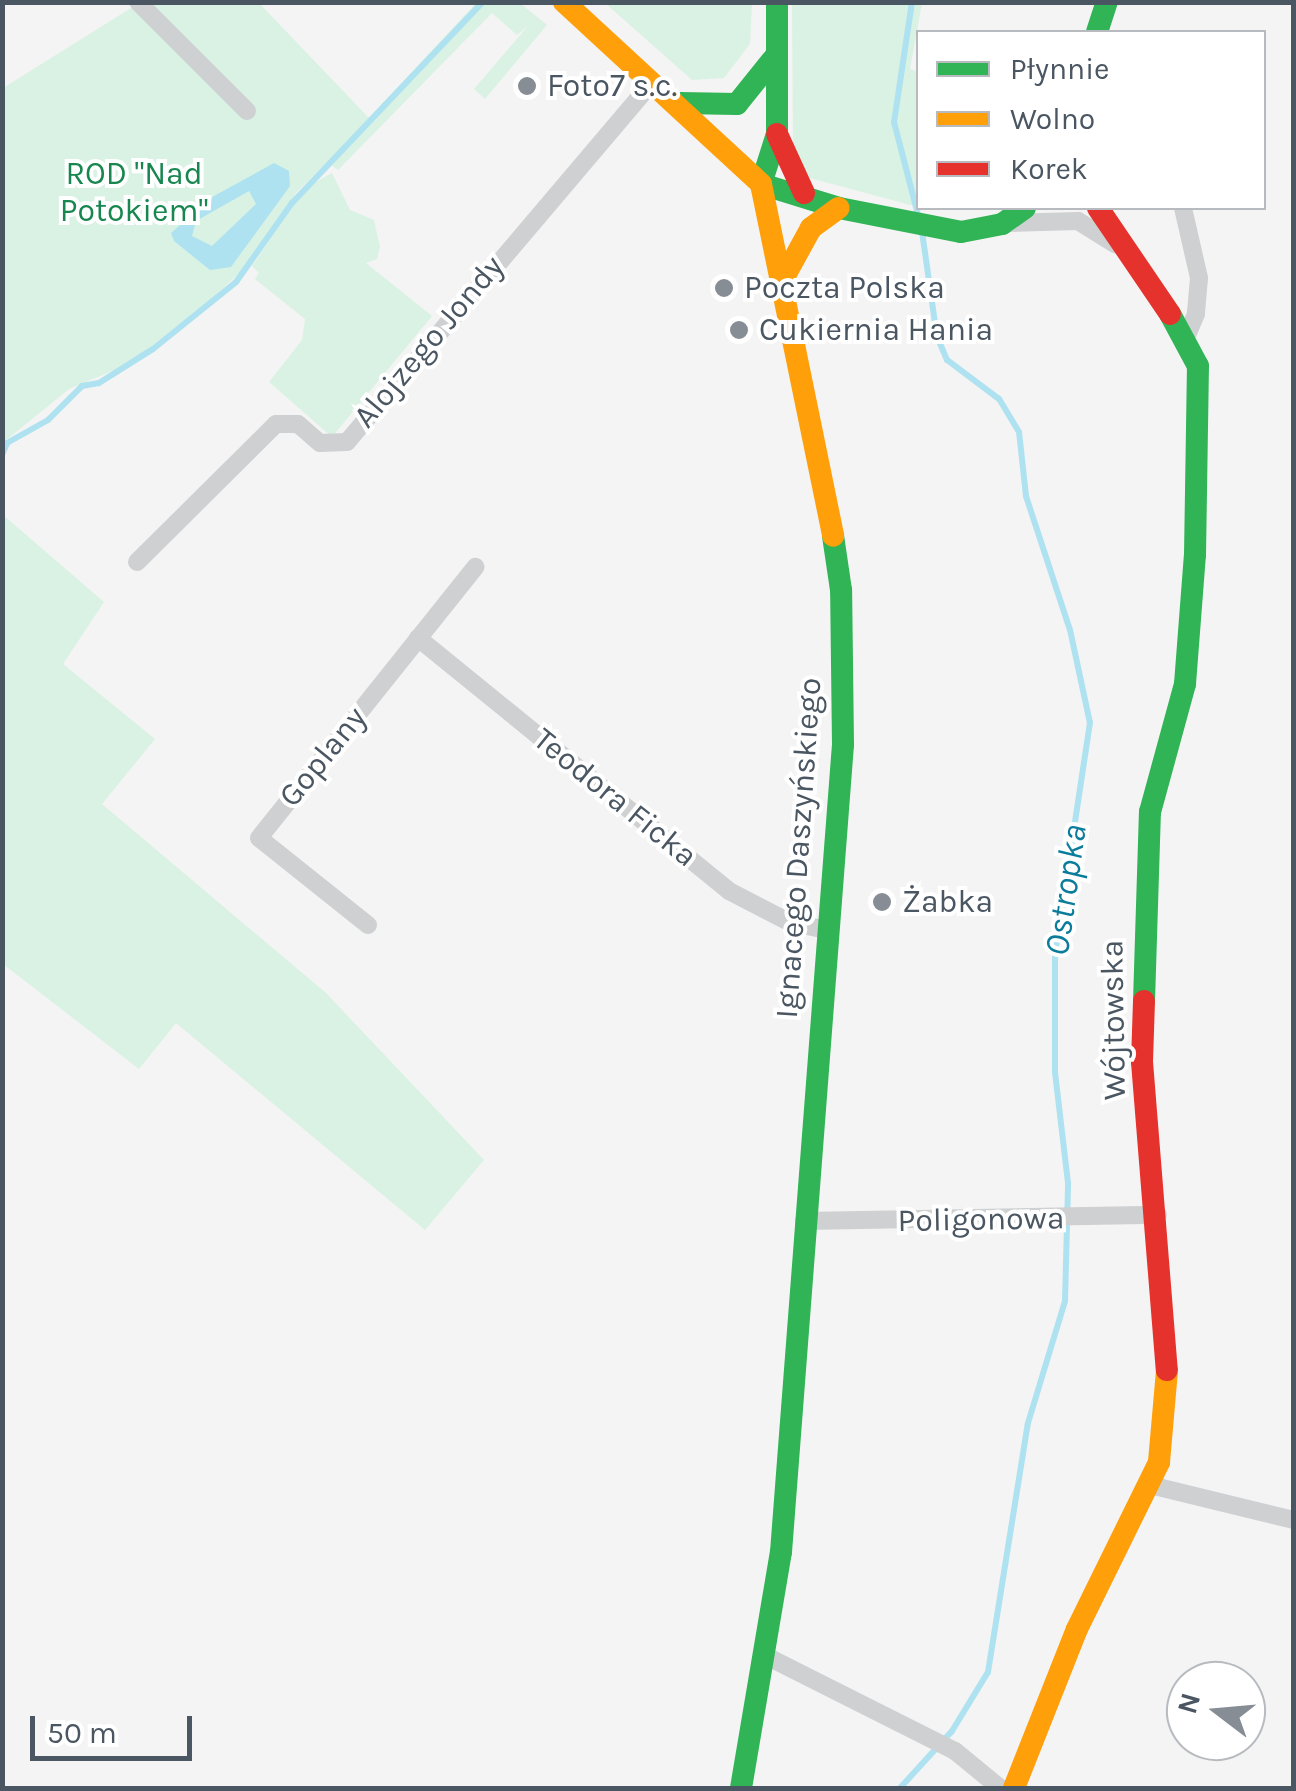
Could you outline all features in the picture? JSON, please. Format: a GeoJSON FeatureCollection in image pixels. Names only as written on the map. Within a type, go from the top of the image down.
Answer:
{"type":"FeatureCollection","features":[{"type":"Feature","properties":{"kind":"main road"},"geometry":{"type":"LineString","coordinates":[[564,2],[680,102],[762,184],[839,208],[940,230],[1002,224],[1023,210]]}},
{"type":"Feature","properties":{"kind":"main road"},"geometry":{"type":"LineString","coordinates":[[762,184],[777,134],[777,2]]}},
{"type":"Feature","properties":{"kind":"main road"},"geometry":{"type":"LineString","coordinates":[[1097,30],[1108,2]]}},
{"type":"Feature","properties":{"kind":"main road"},"geometry":{"type":"LineString","coordinates":[[680,102],[737,104],[761,82],[776,54]]}},
{"type":"Feature","properties":{"kind":"main road"},"geometry":{"type":"LineString","coordinates":[[777,134],[804,194]]}},
{"type":"Feature","properties":{"kind":"main road","name":"Ignacego Daszyńskiego"},"geometry":{"type":"LineString","coordinates":[[742,1788],[781,1552],[844,745],[844,624],[822,463],[762,184]]}},
{"type":"Feature","properties":{"kind":"main road"},"geometry":{"type":"LineString","coordinates":[[782,281],[811,228],[839,208]]}},
{"type":"Feature","properties":{"kind":"main road","name":"Wójtowska"},"geometry":{"type":"LineString","coordinates":[[1014,1788],[1077,1629],[1150,1485],[1166,1406],[1169,1333],[1142,1062],[1146,914],[1150,812],[1185,684],[1195,554],[1198,366],[1186,336],[1120,248],[1099,210]]}},
{"type":"Feature","properties":{"kind":"street"},"geometry":{"type":"LineString","coordinates":[[138,2],[247,110]]}},
{"type":"Feature","properties":{"kind":"street","name":"Alojzego Jondy"},"geometry":{"type":"LineString","coordinates":[[137,562],[276,424],[298,424],[320,443],[347,442],[653,81]]}},
{"type":"Feature","properties":{"kind":"street"},"geometry":{"type":"LineString","coordinates":[[1183,210],[1199,278],[1196,314],[1186,336]]}},
{"type":"Feature","properties":{"kind":"street","name":"Wójtowska"},"geometry":{"type":"LineString","coordinates":[[1002,224],[1078,221],[1120,248]]}},
{"type":"Feature","properties":{"kind":"street","name":"Goplany"},"geometry":{"type":"LineString","coordinates":[[368,925],[259,838],[475,568]]}},
{"type":"Feature","properties":{"kind":"street","name":"Teodora Ficka"},"geometry":{"type":"LineString","coordinates":[[418,638],[729,891],[789,922],[827,930]]}},
{"type":"Feature","properties":{"kind":"street","name":"Poligonowa"},"geometry":{"type":"LineString","coordinates":[[804,1221],[1043,1220],[1158,1215]]}},
{"type":"Feature","properties":{"kind":"street"},"geometry":{"type":"LineString","coordinates":[[1150,1485],[1294,1520]]}},
{"type":"Feature","properties":{"kind":"street"},"geometry":{"type":"LineString","coordinates":[[766,1656],[955,1751],[1000,1788]]}},
{"type":"Feature","properties":{"kind":"green space","name":"ROD \"Nad Potokiem\""},"geometry":{"type":"Polygon","coordinates":[[[139,3],[259,3],[369,118],[476,3],[520,3],[547,25],[485,99],[474,89],[528,26],[517,35],[492,13],[338,170],[327,162],[297,192],[243,270],[129,364],[69,389],[5,441],[3,455],[3,88],[139,3]]]}},
{"type":"Feature","properties":{"kind":"green space"},"geometry":{"type":"Polygon","coordinates":[[[605,3],[752,3],[750,44],[724,78],[692,80],[605,3]]]}},
{"type":"Feature","properties":{"kind":"green space"},"geometry":{"type":"Polygon","coordinates":[[[792,3],[922,3],[910,69],[916,71],[916,206],[806,177],[793,151],[792,3]]]}},
{"type":"Feature","properties":{"kind":"green space"},"geometry":{"type":"Polygon","coordinates":[[[332,173],[350,210],[374,220],[380,247],[377,259],[366,263],[432,316],[332,437],[269,382],[302,340],[305,319],[255,279],[259,273],[252,266],[305,188],[332,173]]]}},
{"type":"Feature","properties":{"kind":"green space"},"geometry":{"type":"Polygon","coordinates":[[[3,515],[104,602],[63,664],[155,739],[102,804],[326,993],[484,1160],[425,1230],[176,1023],[139,1069],[3,964],[3,515]]]}},
{"type":"Feature","properties":{"kind":"water"},"geometry":{"type":"Polygon","coordinates":[[[274,163],[289,171],[290,186],[231,267],[210,270],[174,241],[171,233],[214,196],[274,163]],[[249,191],[196,221],[192,236],[212,246],[256,204],[249,191]]]}},
{"type":"Feature","properties":{"kind":"waterway"},"geometry":{"type":"LineString","coordinates":[[2,455],[7,443],[48,420],[82,386],[99,383],[153,349],[236,282],[292,203],[483,2]]}},
{"type":"Feature","properties":{"kind":"waterway","name":"Ostropka"},"geometry":{"type":"LineString","coordinates":[[912,2],[894,122],[916,207]]}},
{"type":"Feature","properties":{"kind":"waterway","name":"Ostropka"},"geometry":{"type":"LineString","coordinates":[[917,210],[918,215]]}},
{"type":"Feature","properties":{"kind":"waterway","name":"Ostropka"},"geometry":{"type":"LineString","coordinates":[[900,1788],[952,1731],[988,1672],[1028,1423],[1065,1301],[1068,1183],[1055,1072],[1055,954],[1090,723],[1070,630],[1026,496],[1019,432],[999,399],[947,360],[937,337],[922,232]]}},
{"type":"Feature","properties":{"kind":"traffic: fast"},"geometry":{"type":"LineString","coordinates":[[761,184],[777,134],[777,2]]}},
{"type":"Feature","properties":{"kind":"traffic: fast"},"geometry":{"type":"LineString","coordinates":[[1098,30],[1107,2]]}},
{"type":"Feature","properties":{"kind":"traffic: fast"},"geometry":{"type":"LineString","coordinates":[[680,103],[737,104],[774,58]]}},
{"type":"Feature","properties":{"kind":"traffic: fast"},"geometry":{"type":"LineString","coordinates":[[761,184],[839,208],[961,232],[1002,224],[1022,210]]}},
{"type":"Feature","properties":{"kind":"traffic: fast"},"geometry":{"type":"LineString","coordinates":[[1144,1001],[1150,812],[1185,684],[1195,555],[1198,366],[1170,314]]}},
{"type":"Feature","properties":{"kind":"traffic: fast"},"geometry":{"type":"LineString","coordinates":[[741,1788],[781,1552],[843,745],[841,590],[833,536]]}},
{"type":"Feature","properties":{"kind":"traffic: slow"},"geometry":{"type":"LineString","coordinates":[[564,2],[761,184],[833,536]]}},
{"type":"Feature","properties":{"kind":"traffic: slow"},"geometry":{"type":"LineString","coordinates":[[782,281],[811,228],[839,208]]}},
{"type":"Feature","properties":{"kind":"traffic: slow"},"geometry":{"type":"LineString","coordinates":[[1014,1788],[1077,1629],[1159,1462],[1167,1370]]}},
{"type":"Feature","properties":{"kind":"traffic: jam"},"geometry":{"type":"LineString","coordinates":[[777,134],[804,193]]}},
{"type":"Feature","properties":{"kind":"traffic: jam"},"geometry":{"type":"LineString","coordinates":[[1099,210],[1170,314]]}},
{"type":"Feature","properties":{"kind":"traffic: jam"},"geometry":{"type":"LineString","coordinates":[[1144,1001],[1142,1062],[1167,1370]]}},
{"type":"Feature","properties":{"kind":"place","name":"Foto7 s.c."},"geometry":{"type":"Point","coordinates":[527,86]}},
{"type":"Feature","properties":{"kind":"place","name":"Poczta Polska"},"geometry":{"type":"Point","coordinates":[724,288]}},
{"type":"Feature","properties":{"kind":"place","name":"Cukiernia Hania"},"geometry":{"type":"Point","coordinates":[739,330]}},
{"type":"Feature","properties":{"kind":"place","name":"Żabka"},"geometry":{"type":"Point","coordinates":[882,902]}}]}
